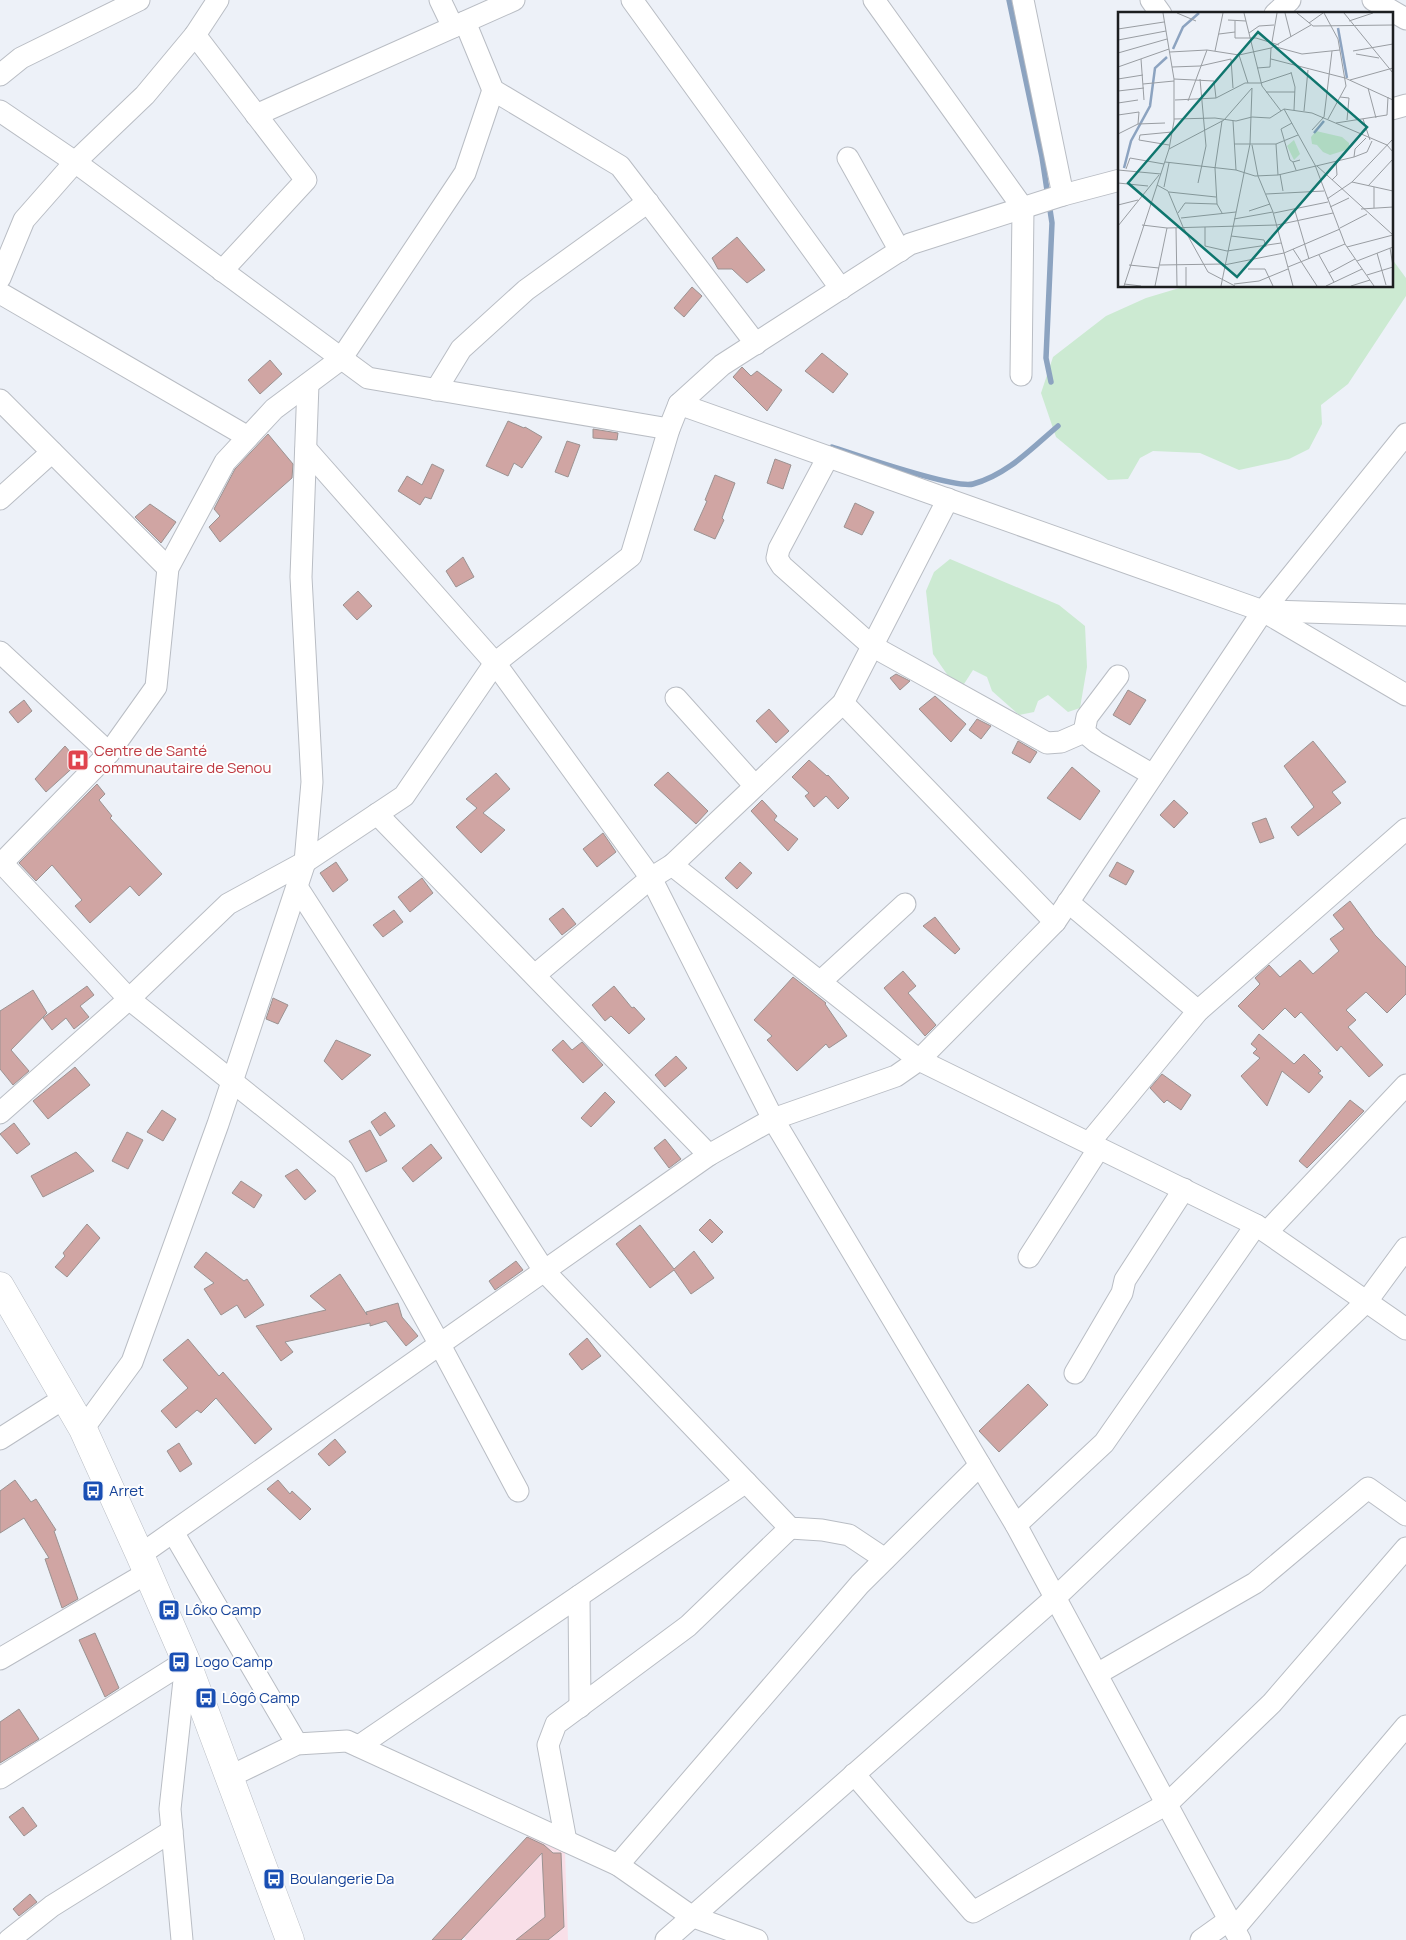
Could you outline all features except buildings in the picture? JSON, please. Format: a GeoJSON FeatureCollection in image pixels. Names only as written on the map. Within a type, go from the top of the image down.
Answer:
{"type":"FeatureCollection","features":[{"type":"Feature","properties":{"kind":"highway"},"geometry":{"type":"LineString","coordinates":[[0,1286],[83,1429],[143,1564],[186,1661],[290,1940]]}},
{"type":"Feature","properties":{"kind":"street"},"geometry":{"type":"LineString","coordinates":[[0,75],[21,58],[138,0]]}},
{"type":"Feature","properties":{"kind":"street"},"geometry":{"type":"LineString","coordinates":[[0,278],[24,220],[75,162],[145,95],[195,35],[218,0]]}},
{"type":"Feature","properties":{"kind":"street"},"geometry":{"type":"LineString","coordinates":[[440,0],[459,25],[493,90],[620,166],[756,344]]}},
{"type":"Feature","properties":{"kind":"street"},"geometry":{"type":"LineString","coordinates":[[256,115],[514,0]]}},
{"type":"Feature","properties":{"kind":"street"},"geometry":{"type":"LineString","coordinates":[[632,0],[841,289]]}},
{"type":"Feature","properties":{"kind":"street"},"geometry":{"type":"LineString","coordinates":[[874,0],[1023,208],[1021,375]]}},
{"type":"Feature","properties":{"kind":"street"},"geometry":{"type":"LineString","coordinates":[[1023,0],[1063,195]]}},
{"type":"Feature","properties":{"kind":"street"},"geometry":{"type":"LineString","coordinates":[[1151,0],[1159,12]]}},
{"type":"Feature","properties":{"kind":"street"},"geometry":{"type":"LineString","coordinates":[[1277,12],[1290,0]]}},
{"type":"Feature","properties":{"kind":"street"},"geometry":{"type":"LineString","coordinates":[[1372,0],[1393,12]]}},
{"type":"Feature","properties":{"kind":"street"},"geometry":{"type":"LineString","coordinates":[[1394,12],[1406,19]]}},
{"type":"Feature","properties":{"kind":"street"},"geometry":{"type":"LineString","coordinates":[[195,35],[306,180],[222,271]]}},
{"type":"Feature","properties":{"kind":"street"},"geometry":{"type":"LineString","coordinates":[[493,90],[465,173],[341,359],[274,409],[225,462],[168,568],[156,687],[109,753],[1,863],[128,999],[343,1170],[518,1490]]}},
{"type":"Feature","properties":{"kind":"street"},"geometry":{"type":"LineString","coordinates":[[0,110],[75,162],[368,378],[669,429]]}},
{"type":"Feature","properties":{"kind":"street"},"geometry":{"type":"LineString","coordinates":[[848,158],[900,251]]}},
{"type":"Feature","properties":{"kind":"street"},"geometry":{"type":"LineString","coordinates":[[0,1113],[128,999],[228,904],[305,862],[404,796],[495,663],[631,556],[669,429],[679,404],[722,365],[910,244],[1063,195],[1118,181]]}},
{"type":"Feature","properties":{"kind":"street"},"geometry":{"type":"LineString","coordinates":[[436,390],[461,349],[526,290],[648,202]]}},
{"type":"Feature","properties":{"kind":"street"},"geometry":{"type":"LineString","coordinates":[[0,293],[248,437]]}},
{"type":"Feature","properties":{"kind":"street"},"geometry":{"type":"LineString","coordinates":[[83,1429],[132,1362],[218,1124],[305,862],[312,782],[301,577],[308,384]]}},
{"type":"Feature","properties":{"kind":"street"},"geometry":{"type":"LineString","coordinates":[[0,400],[168,568]]}},
{"type":"Feature","properties":{"kind":"street"},"geometry":{"type":"LineString","coordinates":[[679,404],[1263,611],[1406,695]]}},
{"type":"Feature","properties":{"kind":"street"},"geometry":{"type":"LineString","coordinates":[[0,1659],[143,1564],[173,1532],[709,1155],[773,1119],[896,1076],[919,1060],[1055,922],[1263,611],[1402,448]]}},
{"type":"Feature","properties":{"kind":"street"},"geometry":{"type":"LineString","coordinates":[[306,449],[495,663],[651,878],[773,1119],[1016,1525],[1235,1930]]}},
{"type":"Feature","properties":{"kind":"street"},"geometry":{"type":"LineString","coordinates":[[0,499],[52,452]]}},
{"type":"Feature","properties":{"kind":"street"},"geometry":{"type":"LineString","coordinates":[[828,457],[779,550],[777,558],[782,566],[872,646],[1047,743],[1061,742],[1084,732]]}},
{"type":"Feature","properties":{"kind":"street"},"geometry":{"type":"LineString","coordinates":[[534,976],[651,878],[672,865],[843,703],[948,500]]}},
{"type":"Feature","properties":{"kind":"street"},"geometry":{"type":"LineString","coordinates":[[1263,611],[1406,615]]}},
{"type":"Feature","properties":{"kind":"street"},"geometry":{"type":"LineString","coordinates":[[0,652],[109,753]]}},
{"type":"Feature","properties":{"kind":"street"},"geometry":{"type":"LineString","coordinates":[[1084,732],[1088,717],[1118,676]]}},
{"type":"Feature","properties":{"kind":"street"},"geometry":{"type":"LineString","coordinates":[[676,698],[755,786]]}},
{"type":"Feature","properties":{"kind":"street"},"geometry":{"type":"LineString","coordinates":[[843,703],[1055,922]]}},
{"type":"Feature","properties":{"kind":"street"},"geometry":{"type":"LineString","coordinates":[[1084,732],[1096,742],[1153,775]]}},
{"type":"Feature","properties":{"kind":"street"},"geometry":{"type":"LineString","coordinates":[[377,814],[709,1155]]}},
{"type":"Feature","properties":{"kind":"street"},"geometry":{"type":"LineString","coordinates":[[1029,1257],[1094,1145],[1198,1011],[1406,829]]}},
{"type":"Feature","properties":{"kind":"street"},"geometry":{"type":"LineString","coordinates":[[672,865],[919,1060],[1262,1228],[1406,1329]]}},
{"type":"Feature","properties":{"kind":"street"},"geometry":{"type":"LineString","coordinates":[[297,886],[545,1272],[790,1528],[822,1530],[849,1535],[885,1559]]}},
{"type":"Feature","properties":{"kind":"street"},"geometry":{"type":"LineString","coordinates":[[1068,902],[1198,1011]]}},
{"type":"Feature","properties":{"kind":"street"},"geometry":{"type":"LineString","coordinates":[[820,982],[905,904]]}},
{"type":"Feature","properties":{"kind":"street"},"geometry":{"type":"LineString","coordinates":[[1016,1525],[1104,1443],[1262,1228],[1406,1085]]}},
{"type":"Feature","properties":{"kind":"street"},"geometry":{"type":"LineString","coordinates":[[1075,1373],[1122,1293],[1125,1280],[1184,1190]]}},
{"type":"Feature","properties":{"kind":"street"},"geometry":{"type":"LineString","coordinates":[[666,1940],[691,1916],[1056,1597],[1367,1301],[1406,1248]]}},
{"type":"Feature","properties":{"kind":"street"},"geometry":{"type":"LineString","coordinates":[[0,1439],[66,1397]]}},
{"type":"Feature","properties":{"kind":"street"},"geometry":{"type":"LineString","coordinates":[[618,1865],[860,1584],[980,1466]]}},
{"type":"Feature","properties":{"kind":"street"},"geometry":{"type":"LineString","coordinates":[[359,1746],[746,1482]]}},
{"type":"Feature","properties":{"kind":"street"},"geometry":{"type":"LineString","coordinates":[[1097,1674],[1254,1583],[1368,1488],[1406,1514]]}},
{"type":"Feature","properties":{"kind":"street"},"geometry":{"type":"LineString","coordinates":[[566,1841],[548,1745],[556,1724],[688,1626],[790,1528]]}},
{"type":"Feature","properties":{"kind":"street"},"geometry":{"type":"LineString","coordinates":[[173,1532],[297,1744]]}},
{"type":"Feature","properties":{"kind":"street"},"geometry":{"type":"LineString","coordinates":[[854,1774],[973,1912],[1167,1804],[1272,1703],[1406,1548]]}},
{"type":"Feature","properties":{"kind":"street"},"geometry":{"type":"LineString","coordinates":[[579,1596],[580,1707]]}},
{"type":"Feature","properties":{"kind":"street"},"geometry":{"type":"LineString","coordinates":[[0,1778],[186,1661]]}},
{"type":"Feature","properties":{"kind":"street"},"geometry":{"type":"LineString","coordinates":[[182,1940],[170,1809],[186,1661]]}},
{"type":"Feature","properties":{"kind":"street"},"geometry":{"type":"LineString","coordinates":[[1201,1940],[1235,1930],[1406,1726]]}},
{"type":"Feature","properties":{"kind":"street"},"geometry":{"type":"LineString","coordinates":[[229,1776],[297,1744],[346,1741],[618,1865],[691,1916],[757,1940]]}},
{"type":"Feature","properties":{"kind":"street"},"geometry":{"type":"LineString","coordinates":[[9,1940],[52,1906],[172,1831]]}},
{"type":"Feature","properties":{"kind":"shaded area"},"geometry":{"type":"Polygon","coordinates":[[[531,1833],[565,1852],[568,1940],[466,1940],[451,1919],[531,1833]]]}},
{"type":"Feature","properties":{"kind":"green space"},"geometry":{"type":"Polygon","coordinates":[[[1394,262],[1406,278],[1406,296],[1348,384],[1321,405],[1322,424],[1309,449],[1289,459],[1239,470],[1200,453],[1153,451],[1140,458],[1128,479],[1108,480],[1056,437],[1041,393],[1053,357],[1106,316],[1146,298],[1179,288],[1394,288],[1394,262]]]}},
{"type":"Feature","properties":{"kind":"green space"},"geometry":{"type":"Polygon","coordinates":[[[950,559],[1059,605],[1085,626],[1087,667],[1080,708],[1068,712],[1048,695],[1038,701],[1034,712],[1019,715],[992,691],[987,677],[973,670],[964,684],[953,683],[933,654],[926,591],[934,572],[950,559]]]}},
{"type":"Feature","properties":{"kind":"waterway"},"geometry":{"type":"LineString","coordinates":[[1009,0],[1042,157],[1052,223],[1046,358],[1051,382]]}},
{"type":"Feature","properties":{"kind":"waterway"},"geometry":{"type":"LineString","coordinates":[[832,447],[927,477],[963,484],[973,484],[985,480],[1008,467],[1029,452],[1058,426]]}},
{"type":"Feature","properties":{"kind":"place","name":"Centre de Santé communautaire de Senou"},"geometry":{"type":"Point","coordinates":[78,760]}},
{"type":"Feature","properties":{"kind":"place","name":"Arret"},"geometry":{"type":"Point","coordinates":[93,1491]}},
{"type":"Feature","properties":{"kind":"place","name":"Lôko Camp"},"geometry":{"type":"Point","coordinates":[169,1610]}},
{"type":"Feature","properties":{"kind":"place","name":"Logo Camp"},"geometry":{"type":"Point","coordinates":[179,1662]}},
{"type":"Feature","properties":{"kind":"place","name":"Lôgô Camp"},"geometry":{"type":"Point","coordinates":[206,1698]}},
{"type":"Feature","properties":{"kind":"place","name":"Boulangerie Da"},"geometry":{"type":"Point","coordinates":[274,1879]}}]}
